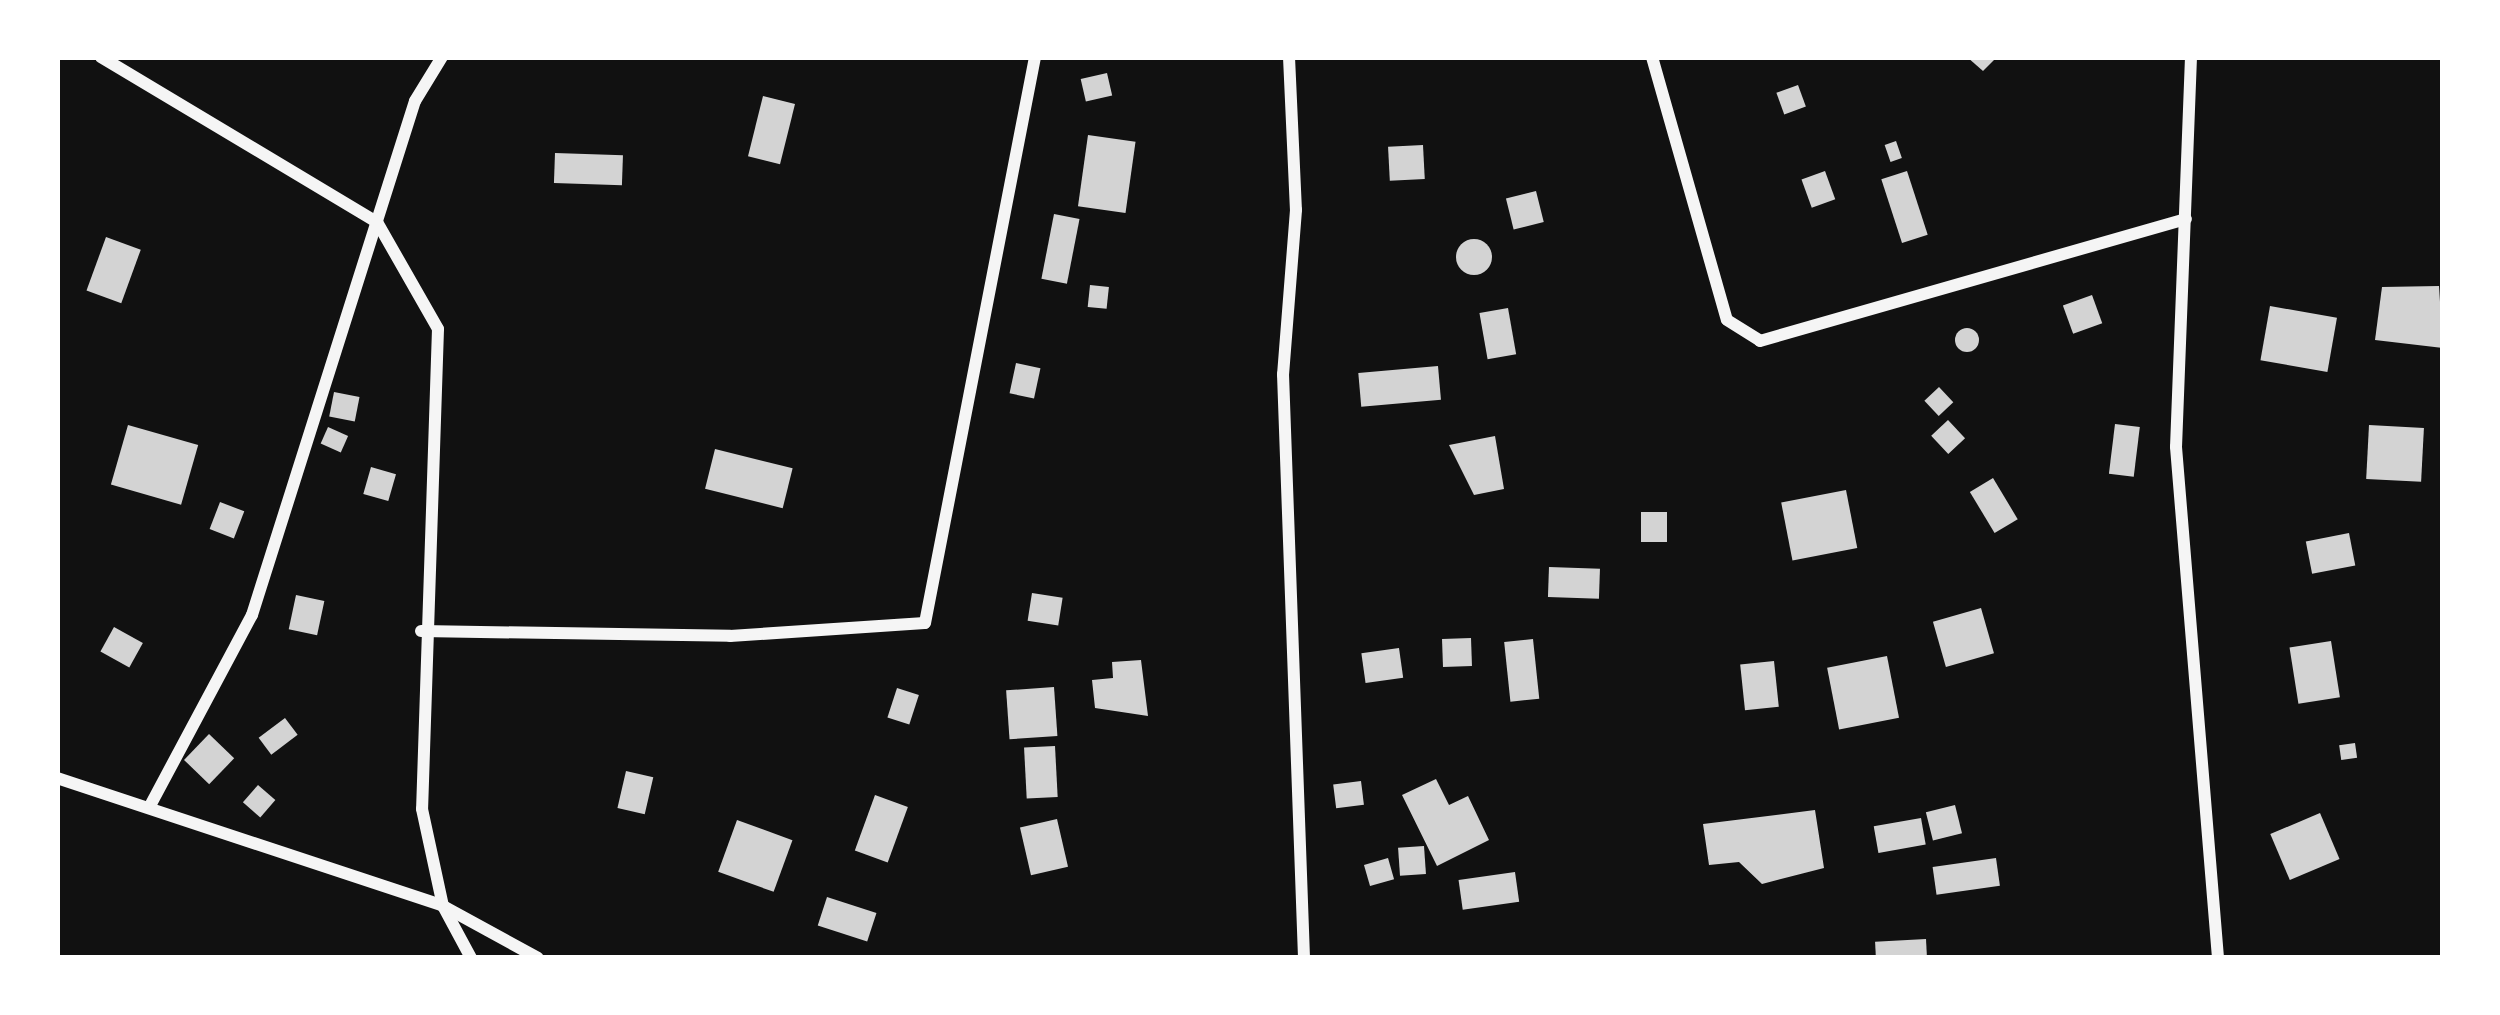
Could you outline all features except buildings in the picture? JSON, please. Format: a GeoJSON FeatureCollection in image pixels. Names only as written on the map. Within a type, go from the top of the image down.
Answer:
{"type":"FeatureCollection","features":[{"type":"Feature","properties":{"kind":"street"},"geometry":{"type":"LineString","coordinates":[[101,57],[377,222],[431,314],[443,374],[421,631],[422,809],[443,906],[471,958]]}},
{"type":"Feature","properties":{"kind":"street"},"geometry":{"type":"LineString","coordinates":[[151,804],[252,615],[415,101],[442,57]]}},
{"type":"Feature","properties":{"kind":"street"},"geometry":{"type":"LineString","coordinates":[[421,631],[730,636],[925,623],[1035,57]]}},
{"type":"Feature","properties":{"kind":"street"},"geometry":{"type":"LineString","coordinates":[[1289,57],[1296,210],[1283,374],[1304,958]]}},
{"type":"Feature","properties":{"kind":"street"},"geometry":{"type":"LineString","coordinates":[[1652,57],[1727,320],[1760,341],[2186,220]]}},
{"type":"Feature","properties":{"kind":"street"},"geometry":{"type":"LineString","coordinates":[[2191,57],[2176,447],[2218,958]]}},
{"type":"Feature","properties":{"kind":"street"},"geometry":{"type":"LineString","coordinates":[[57,778],[151,804],[443,906],[538,958]]}}]}
